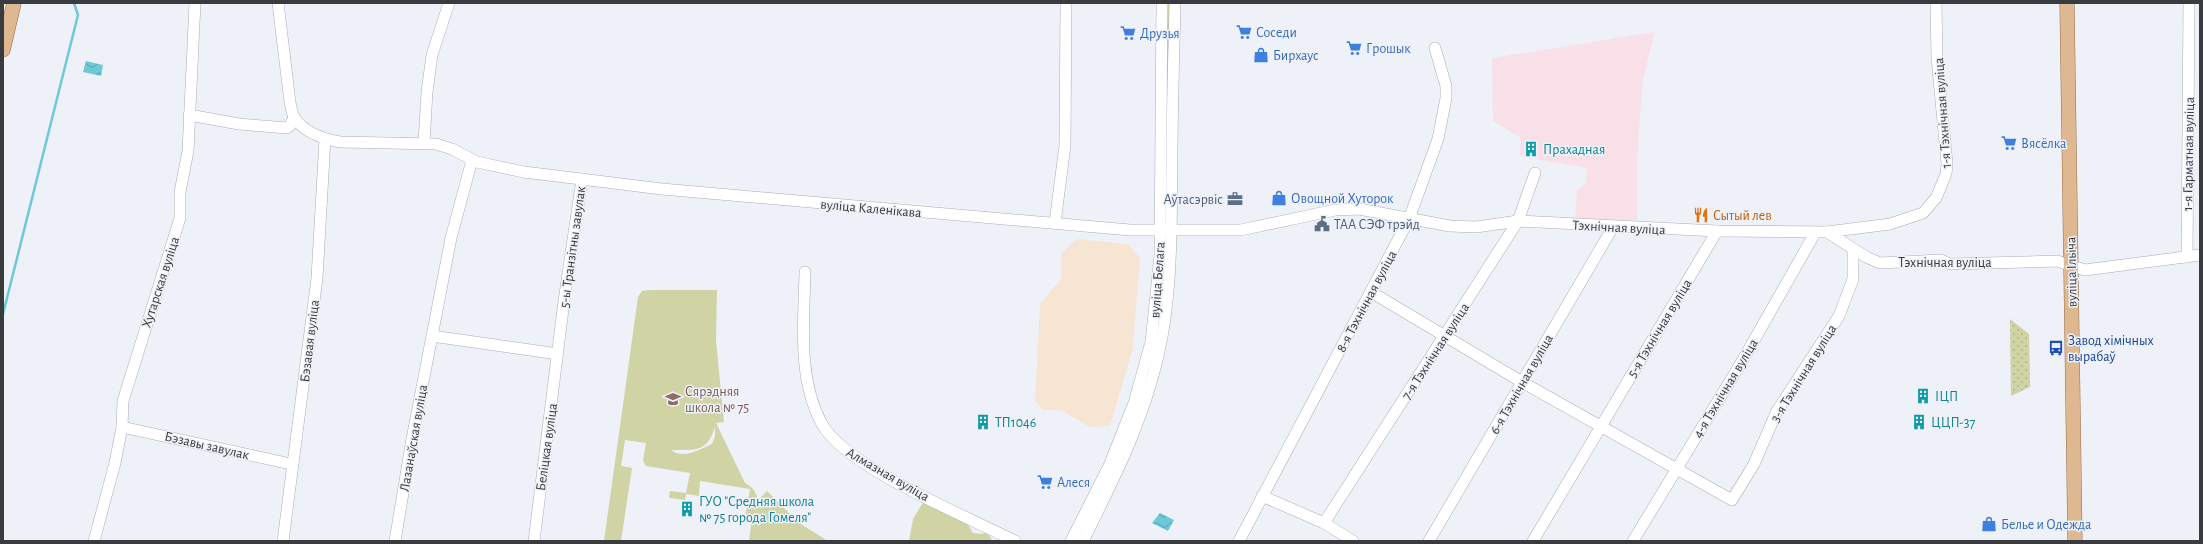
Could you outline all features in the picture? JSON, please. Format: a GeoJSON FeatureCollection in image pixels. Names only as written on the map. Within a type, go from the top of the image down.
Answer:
{"type":"FeatureCollection","features":[{"type":"Feature","properties":{"kind":"main road"},"geometry":{"type":"LineString","coordinates":[[3,50],[14,3]]}},
{"type":"Feature","properties":{"kind":"main road","name":"вуліца Ільіча"},"geometry":{"type":"LineString","coordinates":[[2067,3],[2075,541]]}},
{"type":"Feature","properties":{"kind":"street","name":"Хутарская вуліца"},"geometry":{"type":"LineString","coordinates":[[94,541],[115,462],[122,427],[123,401],[180,218],[180,192],[188,151],[195,3]]}},
{"type":"Feature","properties":{"kind":"street"},"geometry":{"type":"LineString","coordinates":[[189,115],[238,124],[287,128],[290,126],[294,117],[290,102],[278,3]]}},
{"type":"Feature","properties":{"kind":"street"},"geometry":{"type":"LineString","coordinates":[[424,144],[427,92],[432,55],[449,3]]}},
{"type":"Feature","properties":{"kind":"street"},"geometry":{"type":"LineString","coordinates":[[1055,223],[1065,145],[1066,3]]}},
{"type":"Feature","properties":{"kind":"street","name":"вуліца Белага"},"geometry":{"type":"LineString","coordinates":[[1071,541],[1109,466],[1134,403],[1151,342],[1166,231],[1162,3]]}},
{"type":"Feature","properties":{"kind":"street","name":"вуліца Белага"},"geometry":{"type":"LineString","coordinates":[[1083,541],[1119,469],[1153,378],[1164,324],[1175,3]]}},
{"type":"Feature","properties":{"kind":"street","name":"1-я Тэхнічная вуліца"},"geometry":{"type":"LineString","coordinates":[[1827,232],[1890,224],[1923,212],[1936,198],[1946,174],[1947,164],[1937,58],[1936,3]]}},
{"type":"Feature","properties":{"kind":"street","name":"1-я Гарматная вуліца"},"geometry":{"type":"LineString","coordinates":[[2187,257],[2189,3]]}},
{"type":"Feature","properties":{"kind":"street","name":"8-я Тэхнічная вуліца"},"geometry":{"type":"LineString","coordinates":[[1239,541],[1409,219],[1438,139],[1446,98],[1446,86],[1436,48]]}},
{"type":"Feature","properties":{"kind":"street","name":"5-ы Транзітны завулак"},"geometry":{"type":"LineString","coordinates":[[294,117],[306,129],[326,139],[443,146],[472,160],[524,172],[582,180],[558,354]]}},
{"type":"Feature","properties":{"kind":"street","name":"Бэзавая вуліца"},"geometry":{"type":"LineString","coordinates":[[283,541],[291,464],[317,278],[326,139]]}},
{"type":"Feature","properties":{"kind":"street"},"geometry":{"type":"LineString","coordinates":[[472,160],[451,238],[432,336],[558,354]]}},
{"type":"Feature","properties":{"kind":"street","name":"7-я Тэхнічная вуліца"},"geometry":{"type":"LineString","coordinates":[[1324,523],[1445,337],[1518,221],[1535,173]]}},
{"type":"Feature","properties":{"kind":"street","name":"вуліца Каленікава"},"geometry":{"type":"LineString","coordinates":[[582,180],[801,202],[1130,230],[1166,231]]}},
{"type":"Feature","properties":{"kind":"street","name":"Тэхнічная вуліца"},"geometry":{"type":"LineString","coordinates":[[1166,231],[1241,230],[1335,210],[1358,208],[1450,226],[1476,227],[1518,221],[1613,227],[1717,231],[1827,232],[1853,249],[1880,263],[1941,260],[1950,264],[2057,260],[2085,270],[2200,255]]}},
{"type":"Feature","properties":{"kind":"street","name":"6-я Тэхнічная вуліца"},"geometry":{"type":"LineString","coordinates":[[1429,541],[1613,227]]}},
{"type":"Feature","properties":{"kind":"street","name":"5-я Тэхнічная вуліца"},"geometry":{"type":"LineString","coordinates":[[1533,541],[1717,231]]}},
{"type":"Feature","properties":{"kind":"street","name":"4-я Тэхнічная вуліца"},"geometry":{"type":"LineString","coordinates":[[1634,541],[1744,358],[1815,233]]}},
{"type":"Feature","properties":{"kind":"street","name":"3-я Тэхнічная вуліца"},"geometry":{"type":"LineString","coordinates":[[1676,469],[1732,500],[1754,464],[1777,411],[1840,316],[1853,279],[1853,249]]}},
{"type":"Feature","properties":{"kind":"street","name":"Алмазная вуліца"},"geometry":{"type":"LineString","coordinates":[[805,272],[803,357],[810,394],[822,424],[840,446],[860,460],[923,496],[1015,541]]}},
{"type":"Feature","properties":{"kind":"street"},"geometry":{"type":"LineString","coordinates":[[1371,292],[1522,382],[1601,425],[1676,469]]}},
{"type":"Feature","properties":{"kind":"street","name":"Лазанаўская вуліца"},"geometry":{"type":"LineString","coordinates":[[395,541],[432,336]]}},
{"type":"Feature","properties":{"kind":"street","name":"Беліцкая вуліца"},"geometry":{"type":"LineString","coordinates":[[534,541],[558,354]]}},
{"type":"Feature","properties":{"kind":"street","name":"Бэзавы завулак"},"geometry":{"type":"LineString","coordinates":[[122,427],[291,464]]}},
{"type":"Feature","properties":{"kind":"street"},"geometry":{"type":"LineString","coordinates":[[1262,496],[1324,523],[1353,541]]}},
{"type":"Feature","properties":{"kind":"shaded area"},"geometry":{"type":"Polygon","coordinates":[[[1655,32],[1643,79],[1637,159],[1637,220],[1575,219],[1577,190],[1586,183],[1587,168],[1520,156],[1521,138],[1493,121],[1492,58],[1655,32]]]}},
{"type":"Feature","properties":{"kind":"shaded area"},"geometry":{"type":"Polygon","coordinates":[[[1077,239],[1128,244],[1140,258],[1133,348],[1110,426],[1090,427],[1061,410],[1043,410],[1035,401],[1040,304],[1062,278],[1061,254],[1077,239]]]}},
{"type":"Feature","properties":{"kind":"green space"},"geometry":{"type":"Polygon","coordinates":[[[1167,3],[1172,3],[1167,160],[1167,3]]]}},
{"type":"Feature","properties":{"kind":"green space","name":"Сярэдняя школа № 75"},"geometry":{"type":"Polygon","coordinates":[[[717,290],[716,341],[724,422],[716,423],[745,483],[754,490],[758,500],[767,491],[799,523],[828,541],[749,541],[752,519],[749,519],[750,514],[745,518],[750,489],[700,481],[699,496],[686,494],[685,500],[669,498],[670,491],[686,493],[690,473],[646,466],[643,461],[646,443],[625,440],[621,466],[632,468],[621,541],[604,541],[638,297],[642,291],[717,290]],[[715,426],[708,441],[699,448],[693,450],[671,450],[681,454],[692,453],[712,444],[715,436],[715,426]]]}},
{"type":"Feature","properties":{"kind":"green space"},"geometry":{"type":"Polygon","coordinates":[[[2010,319],[2029,334],[2030,387],[2011,396],[2010,319]]]}},
{"type":"Feature","properties":{"kind":"green space"},"geometry":{"type":"Polygon","coordinates":[[[924,501],[967,523],[973,533],[982,534],[988,531],[992,541],[909,541],[913,519],[924,501]]]}},
{"type":"Feature","properties":{"kind":"water"},"geometry":{"type":"Polygon","coordinates":[[[86,61],[103,65],[101,76],[83,72],[86,61]]]}},
{"type":"Feature","properties":{"kind":"water"},"geometry":{"type":"Polygon","coordinates":[[[1160,513],[1174,520],[1168,531],[1152,523],[1160,513]]]}},
{"type":"Feature","properties":{"kind":"waterway"},"geometry":{"type":"LineString","coordinates":[[3,314],[78,15],[74,3]]}},
{"type":"Feature","properties":{"kind":"place","name":"Соседи"},"geometry":{"type":"Point","coordinates":[1244,32]}},
{"type":"Feature","properties":{"kind":"place","name":"Друзья"},"geometry":{"type":"Point","coordinates":[1128,33]}},
{"type":"Feature","properties":{"kind":"place","name":"Грошык"},"geometry":{"type":"Point","coordinates":[1354,48]}},
{"type":"Feature","properties":{"kind":"place","name":"Бирхаус"},"geometry":{"type":"Point","coordinates":[1261,55]}},
{"type":"Feature","properties":{"kind":"place","name":"Вясёлка"},"geometry":{"type":"Point","coordinates":[2009,143]}},
{"type":"Feature","properties":{"kind":"place","name":"Прахадная"},"geometry":{"type":"Point","coordinates":[1531,149]}},
{"type":"Feature","properties":{"kind":"place","name":"Овощной Хуторок"},"geometry":{"type":"Point","coordinates":[1279,198]}},
{"type":"Feature","properties":{"kind":"place","name":"Аўтасэрвіс"},"geometry":{"type":"Point","coordinates":[1235,199]}},
{"type":"Feature","properties":{"kind":"place","name":"Сытый лев"},"geometry":{"type":"Point","coordinates":[1701,215]}},
{"type":"Feature","properties":{"kind":"place","name":"ТАА СЭФ трэйд"},"geometry":{"type":"Point","coordinates":[1322,224]}},
{"type":"Feature","properties":{"kind":"place","name":"Завод хімічных вырабаў"},"geometry":{"type":"Point","coordinates":[2056,348]}},
{"type":"Feature","properties":{"kind":"place","name":"ІЦП"},"geometry":{"type":"Point","coordinates":[1923,396]}},
{"type":"Feature","properties":{"kind":"place","name":"Сярэдняя школа № 75"},"geometry":{"type":"Point","coordinates":[673,399]}},
{"type":"Feature","properties":{"kind":"place","name":"ТП1046"},"geometry":{"type":"Point","coordinates":[983,422]}},
{"type":"Feature","properties":{"kind":"place","name":"ЦЦП-37"},"geometry":{"type":"Point","coordinates":[1919,422]}},
{"type":"Feature","properties":{"kind":"place","name":"Алеся"},"geometry":{"type":"Point","coordinates":[1045,482]}},
{"type":"Feature","properties":{"kind":"place","name":"ГУО \"Средняя школа № 75 города Гомеля\""},"geometry":{"type":"Point","coordinates":[687,509]}},
{"type":"Feature","properties":{"kind":"place","name":"Белье и Одежда"},"geometry":{"type":"Point","coordinates":[1989,524]}}]}
